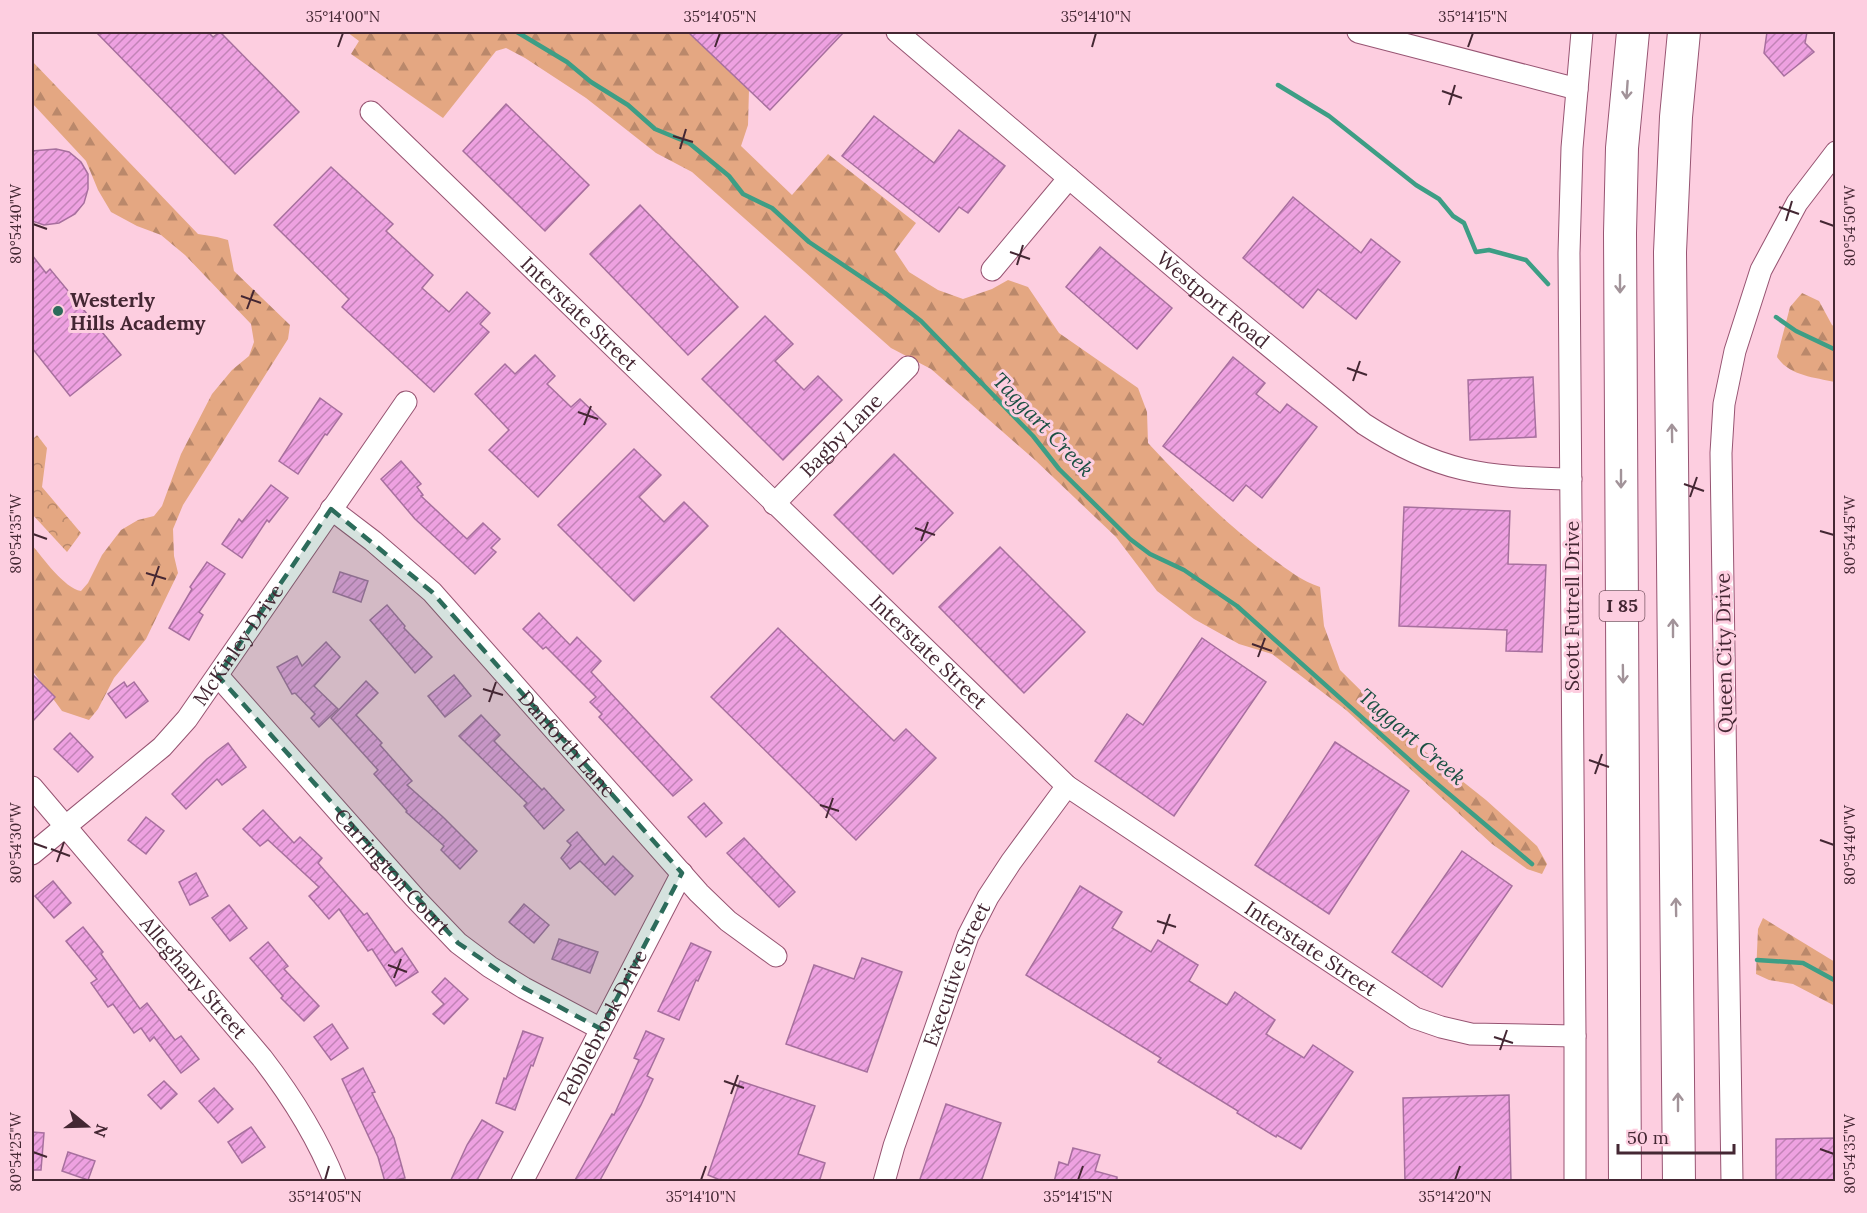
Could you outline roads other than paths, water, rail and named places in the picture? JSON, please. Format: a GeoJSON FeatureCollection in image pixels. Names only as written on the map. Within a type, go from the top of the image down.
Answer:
{"type":"FeatureCollection","features":[{"type":"Feature","properties":{"kind":"highway","name":"I 85"},"geometry":{"type":"LineString","coordinates":[[1625,1182],[1620,233],[1623,148],[1633,32]]}},
{"type":"Feature","properties":{"kind":"highway","name":"I 85"},"geometry":{"type":"LineString","coordinates":[[1679,1182],[1670,252],[1676,117],[1684,32]]}},
{"type":"Feature","properties":{"kind":"street","name":"Westport Road"},"geometry":{"type":"LineString","coordinates":[[897,32],[1364,424],[1426,459],[1472,472],[1510,478],[1571,480]]}},
{"type":"Feature","properties":{"kind":"street"},"geometry":{"type":"LineString","coordinates":[[1358,32],[1577,89]]}},
{"type":"Feature","properties":{"kind":"street","name":"Scott Futrell Drive"},"geometry":{"type":"LineString","coordinates":[[1575,1182],[1569,253],[1572,147],[1582,32]]}},
{"type":"Feature","properties":{"kind":"street","name":"Interstate Street"},"geometry":{"type":"LineString","coordinates":[[371,112],[1067,786],[1415,1018],[1471,1034],[1575,1036]]}},
{"type":"Feature","properties":{"kind":"street","name":"Queen City Drive"},"geometry":{"type":"LineString","coordinates":[[1732,1182],[1721,453],[1724,404],[1735,351],[1761,270],[1797,203],[1836,152]]}},
{"type":"Feature","properties":{"kind":"street"},"geometry":{"type":"LineString","coordinates":[[992,270],[1069,178]]}},
{"type":"Feature","properties":{"kind":"street","name":"Bagby Lane"},"geometry":{"type":"LineString","coordinates":[[774,504],[908,367]]}},
{"type":"Feature","properties":{"kind":"street","name":"McKinley Drive"},"geometry":{"type":"LineString","coordinates":[[32,854],[162,747],[187,719],[406,402]]}},
{"type":"Feature","properties":{"kind":"street","name":"Danforth Lane"},"geometry":{"type":"LineString","coordinates":[[331,509],[374,541],[432,592],[682,873],[728,921],[776,956]]}},
{"type":"Feature","properties":{"kind":"street","name":"Carrington Court"},"geometry":{"type":"LineString","coordinates":[[218,676],[458,943],[490,967],[524,988],[601,1029]]}},
{"type":"Feature","properties":{"kind":"street","name":"Executive Street"},"geometry":{"type":"LineString","coordinates":[[884,1182],[892,1152],[968,936],[988,897],[1011,862],[1067,786]]}},
{"type":"Feature","properties":{"kind":"street","name":"Alleghany Street"},"geometry":{"type":"LineString","coordinates":[[32,787],[290,1094],[313,1133],[335,1182]]}},
{"type":"Feature","properties":{"kind":"street","name":"Pebblebrook Drive"},"geometry":{"type":"LineString","coordinates":[[522,1182],[682,873]]}},
{"type":"Feature","properties":{"kind":"waterway","name":"Taggart Creek"},"geometry":{"type":"LineString","coordinates":[[517,32],[567,62],[591,82],[628,105],[655,129],[689,143],[729,176],[743,194],[772,208],[809,242],[885,293],[921,321],[1033,436],[1059,469],[1130,539],[1150,554],[1184,570],[1237,606],[1423,772],[1532,864]]}},
{"type":"Feature","properties":{"kind":"waterway"},"geometry":{"type":"LineString","coordinates":[[1278,85],[1329,116],[1416,185],[1439,199],[1453,216],[1464,223],[1476,252],[1489,250],[1526,260],[1548,284]]}},
{"type":"Feature","properties":{"kind":"waterway"},"geometry":{"type":"LineString","coordinates":[[1776,317],[1796,331],[1836,350]]}},
{"type":"Feature","properties":{"kind":"waterway","name":"Taggart Creek"},"geometry":{"type":"LineString","coordinates":[[1757,960],[1803,963],[1836,981]]}},
{"type":"Feature","properties":{"kind":"place","name":"Westerly Hills Academy"},"geometry":{"type":"Point","coordinates":[58,311]}}]}
